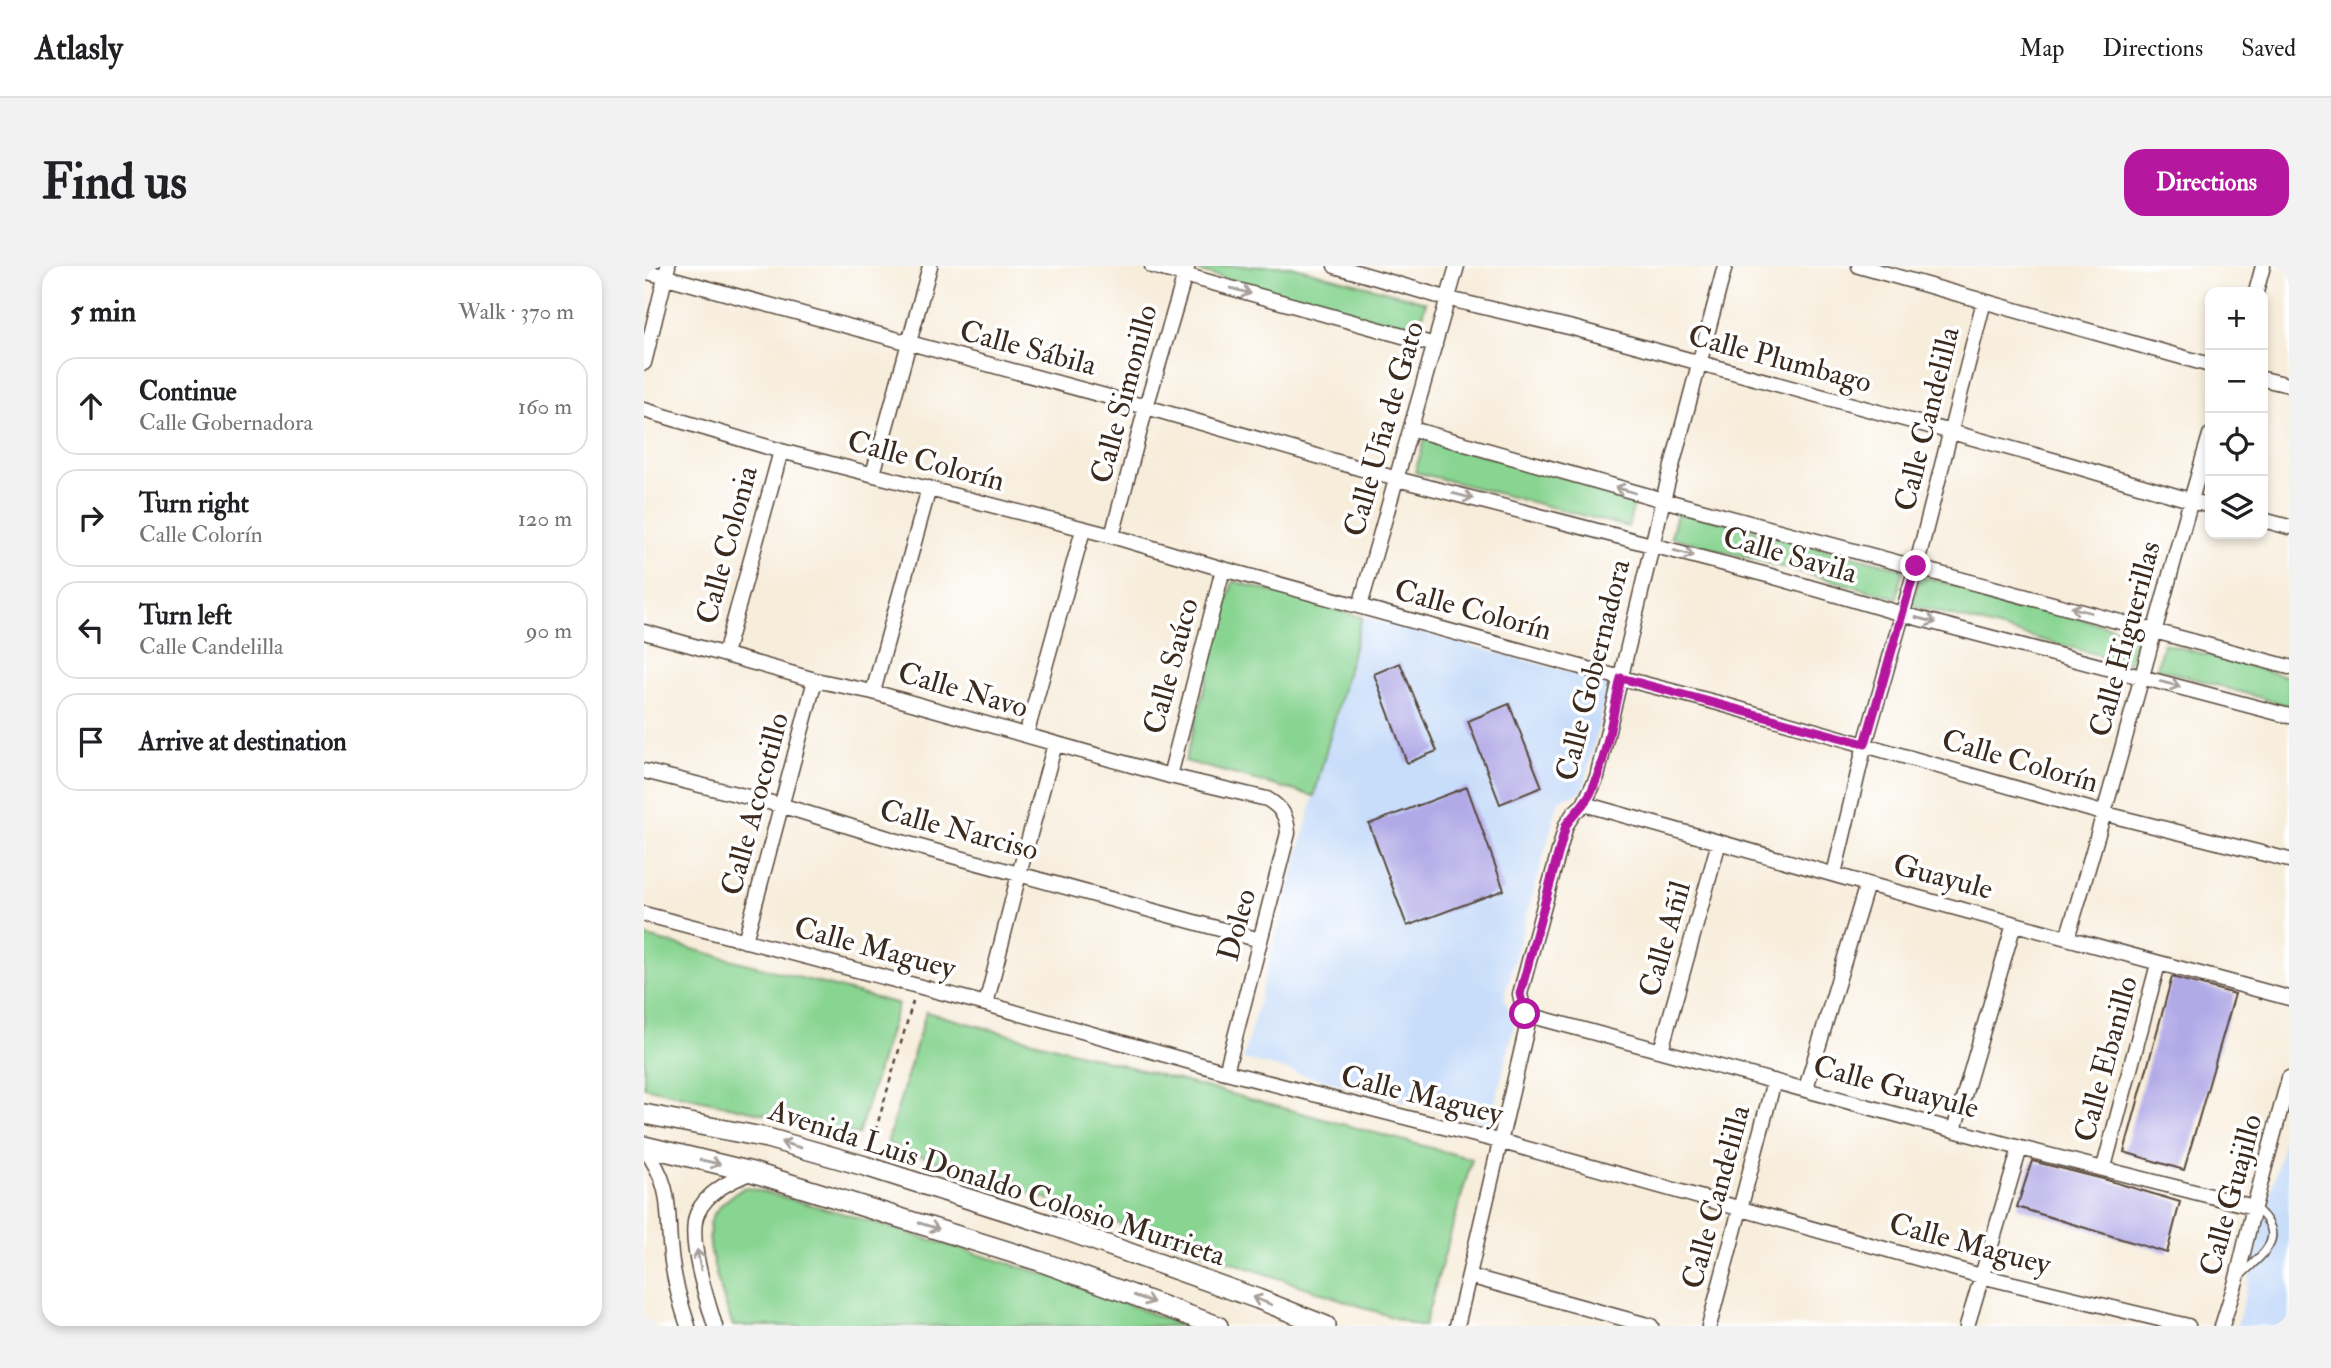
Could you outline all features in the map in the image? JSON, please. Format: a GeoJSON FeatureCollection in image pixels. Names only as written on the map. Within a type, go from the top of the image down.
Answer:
{"type":"FeatureCollection","features":[{"type":"Feature","properties":{"kind":"main road","name":"Avenida Luis Donaldo Colosio Murrieta"},"geometry":{"type":"LineString","coordinates":[[644,1114],[767,1138],[865,1167],[1054,1226],[1326,1326]]}},
{"type":"Feature","properties":{"kind":"main road","name":"Avenida Luis Donaldo Colosio Murrieta"},"geometry":{"type":"LineString","coordinates":[[644,1147],[752,1171],[1039,1261],[1218,1326]]}},
{"type":"Feature","properties":{"kind":"street"},"geometry":{"type":"LineString","coordinates":[[873,474],[930,266]]}},
{"type":"Feature","properties":{"kind":"street"},"geometry":{"type":"LineString","coordinates":[[1152,266],[1186,270],[1435,345]]}},
{"type":"Feature","properties":{"kind":"street","name":"Calle Plumbago"},"geometry":{"type":"LineString","coordinates":[[1335,266],[1449,299],[1573,328],[2071,465],[2205,505]]}},
{"type":"Feature","properties":{"kind":"street","name":"Calle Uña de Gato"},"geometry":{"type":"LineString","coordinates":[[1360,606],[1457,266]]}},
{"type":"Feature","properties":{"kind":"street","name":"Calle Gobernadora"},"geometry":{"type":"LineString","coordinates":[[1457,1326],[1527,1027],[1520,994],[1566,825],[1584,804],[1597,777],[1663,500],[1726,266]]}},
{"type":"Feature","properties":{"kind":"street"},"geometry":{"type":"LineString","coordinates":[[1859,266],[2205,364]]}},
{"type":"Feature","properties":{"kind":"street"},"geometry":{"type":"LineString","coordinates":[[2257,287],[2263,266]]}},
{"type":"Feature","properties":{"kind":"street","name":"Calle Simonillo"},"geometry":{"type":"LineString","coordinates":[[1112,536],[1186,270]]}},
{"type":"Feature","properties":{"kind":"street","name":"Calle Sábila"},"geometry":{"type":"LineString","coordinates":[[644,271],[667,271],[908,344],[1146,407],[1397,479]]}},
{"type":"Feature","properties":{"kind":"street"},"geometry":{"type":"LineString","coordinates":[[644,363],[667,271]]}},
{"type":"Feature","properties":{"kind":"street","name":"Calle Candelilla"},"geometry":{"type":"LineString","coordinates":[[1834,874],[1865,744],[1916,566],[1984,301]]}},
{"type":"Feature","properties":{"kind":"street"},"geometry":{"type":"LineString","coordinates":[[2268,380],[2289,386]]}},
{"type":"Feature","properties":{"kind":"street","name":"Calle Colorín"},"geometry":{"type":"LineString","coordinates":[[644,411],[781,451],[1112,536],[1223,569],[1865,744],[2106,814],[2289,860]]}},
{"type":"Feature","properties":{"kind":"street","name":"Calle Savila"},"geometry":{"type":"LineString","coordinates":[[1412,429],[1663,500],[2289,667]]}},
{"type":"Feature","properties":{"kind":"street","name":"Calle Colonia"},"geometry":{"type":"LineString","coordinates":[[725,654],[781,451]]}},
{"type":"Feature","properties":{"kind":"street","name":"Calle Higuerillas"},"geometry":{"type":"LineString","coordinates":[[2067,938],[2106,814],[2154,629],[2205,452]]}},
{"type":"Feature","properties":{"kind":"street","name":"Calle Savila"},"geometry":{"type":"LineString","coordinates":[[1397,479],[1652,544],[1902,614],[2289,716]]}},
{"type":"Feature","properties":{"kind":"street"},"geometry":{"type":"LineString","coordinates":[[873,692],[929,488]]}},
{"type":"Feature","properties":{"kind":"street"},"geometry":{"type":"LineString","coordinates":[[2268,521],[2289,527]]}},
{"type":"Feature","properties":{"kind":"street"},"geometry":{"type":"LineString","coordinates":[[1026,735],[1083,530]]}},
{"type":"Feature","properties":{"kind":"street","name":"Calle Saúco"},"geometry":{"type":"LineString","coordinates":[[1170,776],[1223,569]]}},
{"type":"Feature","properties":{"kind":"street","name":"Calle Navo"},"geometry":{"type":"LineString","coordinates":[[644,632],[815,680],[873,692],[1170,776],[1267,799]]}},
{"type":"Feature","properties":{"kind":"street","name":"Calle Acocotillo"},"geometry":{"type":"LineString","coordinates":[[745,941],[815,680]]}},
{"type":"Feature","properties":{"kind":"street"},"geometry":{"type":"LineString","coordinates":[[986,1004],[1055,744]]}},
{"type":"Feature","properties":{"kind":"street","name":"Calle Narciso"},"geometry":{"type":"LineString","coordinates":[[644,771],[780,805],[894,840],[1261,940]]}},
{"type":"Feature","properties":{"kind":"street","name":"Doleo"},"geometry":{"type":"LineString","coordinates":[[1226,1072],[1288,833],[1287,819],[1279,806],[1267,799]]}},
{"type":"Feature","properties":{"kind":"street","name":"Guayule"},"geometry":{"type":"LineString","coordinates":[[1584,804],[2289,998]]}},
{"type":"Feature","properties":{"kind":"street","name":"Calle Añil"},"geometry":{"type":"LineString","coordinates":[[1661,1050],[1719,842]]}},
{"type":"Feature","properties":{"kind":"street"},"geometry":{"type":"LineString","coordinates":[[1806,1088],[1867,884]]}},
{"type":"Feature","properties":{"kind":"street","name":"Calle Maguey"},"geometry":{"type":"LineString","coordinates":[[644,914],[986,1004],[1226,1072],[1499,1141],[1981,1276],[2188,1326]]}},
{"type":"Feature","properties":{"kind":"street"},"geometry":{"type":"LineString","coordinates":[[1954,1130],[2014,924]]}},
{"type":"Feature","properties":{"kind":"street","name":"Calle Ebanillo"},"geometry":{"type":"LineString","coordinates":[[2104,1167],[2158,964]]}},
{"type":"Feature","properties":{"kind":"street","name":"Calle Guayule"},"geometry":{"type":"LineString","coordinates":[[1525,1014],[2020,1148],[2104,1167],[2254,1207]]}},
{"type":"Feature","properties":{"kind":"street","name":"Calle Guajillo"},"geometry":{"type":"LineString","coordinates":[[2222,1326],[2254,1207],[2283,1124],[2289,1078]]}},
{"type":"Feature","properties":{"kind":"street","name":"Calle Candelilla"},"geometry":{"type":"LineString","coordinates":[[1709,1326],[1774,1081]]}},
{"type":"Feature","properties":{"kind":"street"},"geometry":{"type":"LineString","coordinates":[[644,1147],[661,1174],[667,1191],[672,1263],[688,1326]]}},
{"type":"Feature","properties":{"kind":"street"},"geometry":{"type":"LineString","coordinates":[[1967,1326],[2020,1148]]}},
{"type":"Feature","properties":{"kind":"street"},"geometry":{"type":"LineString","coordinates":[[715,1326],[697,1254],[694,1226],[698,1212],[707,1199],[721,1187],[752,1171]]}},
{"type":"Feature","properties":{"kind":"street"},"geometry":{"type":"LineString","coordinates":[[668,1218],[694,1226]]}},
{"type":"Feature","properties":{"kind":"street"},"geometry":{"type":"LineString","coordinates":[[1469,1276],[1651,1326]]}},
{"type":"Feature","properties":{"kind":"lane"},"geometry":{"type":"LineString","coordinates":[[2237,1278],[2268,1250],[2273,1239],[2272,1227],[2254,1207]]}},
{"type":"Feature","properties":{"kind":"path"},"geometry":{"type":"LineString","coordinates":[[865,1167],[918,986]]}},
{"type":"Feature","properties":{"kind":"shaded area"},"geometry":{"type":"Polygon","coordinates":[[[1362,617],[1609,682],[1583,791],[1559,800],[1504,998],[1515,1024],[1490,1123],[1243,1059],[1362,617]]]}},
{"type":"Feature","properties":{"kind":"shaded area"},"geometry":{"type":"Polygon","coordinates":[[[2285,1136],[2289,1137],[2289,1326],[2237,1326],[2285,1136]]]}},
{"type":"Feature","properties":{"kind":"green space"},"geometry":{"type":"Polygon","coordinates":[[[1199,266],[1291,266],[1426,302],[1417,334],[1198,271],[1199,266]]]}},
{"type":"Feature","properties":{"kind":"green space"},"geometry":{"type":"Polygon","coordinates":[[[1425,439],[1636,497],[1628,527],[1415,472],[1425,439]]]}},
{"type":"Feature","properties":{"kind":"green space"},"geometry":{"type":"Polygon","coordinates":[[[1678,510],[1903,569],[1897,598],[1671,537],[1678,510]]]}},
{"type":"Feature","properties":{"kind":"green space"},"geometry":{"type":"Polygon","coordinates":[[[1920,576],[2137,634],[2129,663],[1912,605],[1920,576]]]}},
{"type":"Feature","properties":{"kind":"green space"},"geometry":{"type":"Polygon","coordinates":[[[1233,581],[1362,617],[1314,796],[1185,761],[1233,581]]]}},
{"type":"Feature","properties":{"kind":"green space"},"geometry":{"type":"Polygon","coordinates":[[[2163,643],[2289,677],[2289,706],[2157,668],[2163,643]]]}},
{"type":"Feature","properties":{"kind":"green space"},"geometry":{"type":"Polygon","coordinates":[[[644,936],[898,1004],[858,1135],[644,1087],[644,936]]]}},
{"type":"Feature","properties":{"kind":"green space"},"geometry":{"type":"Polygon","coordinates":[[[926,1012],[1472,1159],[1424,1326],[887,1144],[926,1012]]]}},
{"type":"Feature","properties":{"kind":"green space"},"geometry":{"type":"Polygon","coordinates":[[[745,1187],[1067,1281],[1183,1326],[733,1326],[715,1271],[710,1226],[719,1207],[745,1187]]]}},
{"type":"Feature","properties":{"kind":"building"},"geometry":{"type":"Polygon","coordinates":[[[1400,663],[1437,751],[1407,763],[1374,674],[1400,663]]]}},
{"type":"Feature","properties":{"kind":"building"},"geometry":{"type":"Polygon","coordinates":[[[1509,704],[1542,787],[1500,804],[1468,721],[1509,704]]]}},
{"type":"Feature","properties":{"kind":"building"},"geometry":{"type":"Polygon","coordinates":[[[1467,787],[1504,890],[1407,926],[1369,824],[1467,787]]]}},
{"type":"Feature","properties":{"kind":"building"},"geometry":{"type":"Polygon","coordinates":[[[2172,977],[2235,994],[2184,1170],[2124,1152],[2172,977]]]}},
{"type":"Feature","properties":{"kind":"building"},"geometry":{"type":"Polygon","coordinates":[[[2032,1161],[2180,1202],[2167,1253],[2017,1207],[2032,1161]]]}},
{"type":"Feature","properties":{"kind":"route"},"geometry":{"type":"LineString","coordinates":[[1525,1014],[1520,994],[1566,825],[1592,791],[1621,678],[1865,744],[1916,566]]}}]}
